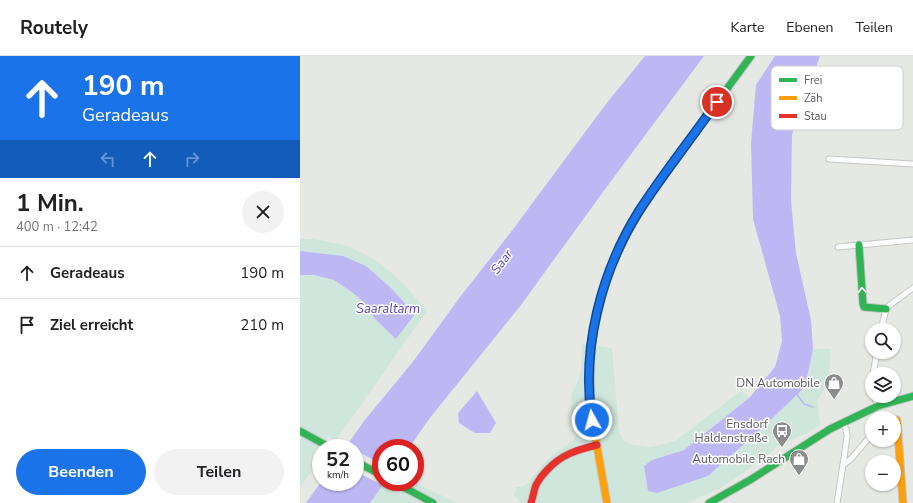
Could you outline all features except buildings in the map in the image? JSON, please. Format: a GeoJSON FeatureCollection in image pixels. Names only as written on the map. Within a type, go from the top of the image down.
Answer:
{"type":"FeatureCollection","features":[{"type":"Feature","properties":{"kind":"main road"},"geometry":{"type":"LineString","coordinates":[[607,503],[590,407],[590,367],[591,345],[596,318],[607,276],[626,234],[639,212],[751,56]]}},
{"type":"Feature","properties":{"kind":"main road"},"geometry":{"type":"LineString","coordinates":[[859,245],[863,304],[864,306],[868,307],[886,309]]}},
{"type":"Feature","properties":{"kind":"main road"},"geometry":{"type":"LineString","coordinates":[[709,503],[750,480],[843,422],[878,406],[913,396]]}},
{"type":"Feature","properties":{"kind":"main road"},"geometry":{"type":"LineString","coordinates":[[300,431],[315,439]]}},
{"type":"Feature","properties":{"kind":"main road"},"geometry":{"type":"LineString","coordinates":[[532,502],[536,486],[543,474],[556,462],[568,453],[597,445]]}},
{"type":"Feature","properties":{"kind":"main road"},"geometry":{"type":"LineString","coordinates":[[898,447],[903,503]]}},
{"type":"Feature","properties":{"kind":"main road"},"geometry":{"type":"LineString","coordinates":[[412,491],[438,503]]}},
{"type":"Feature","properties":{"kind":"main road"},"geometry":{"type":"LineString","coordinates":[[425,498],[432,503]]}},
{"type":"Feature","properties":{"kind":"street"},"geometry":{"type":"LineString","coordinates":[[829,160],[913,164]]}},
{"type":"Feature","properties":{"kind":"street"},"geometry":{"type":"LineString","coordinates":[[838,247],[913,240]]}},
{"type":"Feature","properties":{"kind":"street"},"geometry":{"type":"LineString","coordinates":[[883,323],[886,309],[913,288]]}},
{"type":"Feature","properties":{"kind":"street"},"geometry":{"type":"LineString","coordinates":[[837,503],[844,465],[847,436],[843,422]]}},
{"type":"Feature","properties":{"kind":"street"},"geometry":{"type":"LineString","coordinates":[[844,465],[865,442]]}},
{"type":"Feature","properties":{"kind":"green space"},"geometry":{"type":"Polygon","coordinates":[[[300,239],[313,239],[349,246],[377,261],[400,280],[427,311],[337,439],[328,436],[326,439],[312,439],[312,471],[300,486],[300,275],[314,275],[334,280],[367,305],[374,318],[396,339],[415,314],[391,288],[366,266],[343,256],[300,251],[300,239]]]}},
{"type":"Feature","properties":{"kind":"green space"},"geometry":{"type":"Polygon","coordinates":[[[582,344],[612,348],[619,430],[624,441],[634,445],[651,447],[675,441],[742,390],[749,398],[684,450],[652,460],[657,493],[708,476],[760,430],[805,387],[813,349],[831,349],[830,369],[827,382],[825,389],[817,400],[820,425],[815,429],[777,447],[765,458],[719,489],[687,503],[521,503],[514,495],[516,487],[521,487],[527,484],[553,454],[573,441],[576,436],[577,431],[572,417],[571,395],[581,371],[582,344]]]}},
{"type":"Feature","properties":{"kind":"green space"},"geometry":{"type":"Polygon","coordinates":[[[424,487],[457,503],[370,503],[378,491],[393,491],[400,495],[402,491],[424,491],[424,487]]]}},
{"type":"Feature","properties":{"kind":"water","name":"Saar"},"geometry":{"type":"Polygon","coordinates":[[[645,56],[704,56],[521,305],[429,419],[415,439],[372,439],[372,491],[379,491],[370,503],[306,503],[315,491],[364,491],[364,439],[351,439],[364,421],[415,359],[606,104],[645,56]]]}},
{"type":"Feature","properties":{"kind":"water"},"geometry":{"type":"Polygon","coordinates":[[[775,56],[820,56],[816,66],[771,66],[771,130],[793,130],[792,134],[791,201],[796,253],[811,320],[813,349],[805,387],[760,430],[708,476],[657,493],[648,491],[644,466],[652,460],[684,450],[749,398],[775,367],[782,341],[780,316],[753,219],[751,143],[756,85],[775,56]]]}},
{"type":"Feature","properties":{"kind":"water","name":"Saaraltarm"},"geometry":{"type":"Polygon","coordinates":[[[300,251],[343,256],[366,266],[391,288],[415,314],[396,339],[374,318],[367,305],[334,280],[314,275],[300,275],[300,251]]]}},
{"type":"Feature","properties":{"kind":"water"},"geometry":{"type":"Polygon","coordinates":[[[477,391],[496,423],[490,433],[475,433],[459,423],[458,413],[477,391]]]}},
{"type":"Feature","properties":{"kind":"pier"},"geometry":{"type":"Polygon","coordinates":[[[364,455],[372,459],[372,480],[364,476],[364,455]]]}},
{"type":"Feature","properties":{"kind":"waterway"},"geometry":{"type":"LineString","coordinates":[[796,393],[804,404],[813,407]]}},
{"type":"Feature","properties":{"kind":"traffic: fast"},"geometry":{"type":"LineString","coordinates":[[594,328],[607,276],[626,234],[657,184],[751,56]]}},
{"type":"Feature","properties":{"kind":"traffic: fast"},"geometry":{"type":"LineString","coordinates":[[859,245],[864,307],[886,309]]}},
{"type":"Feature","properties":{"kind":"traffic: fast"},"geometry":{"type":"LineString","coordinates":[[709,503],[750,480],[830,429],[878,406],[913,396]]}},
{"type":"Feature","properties":{"kind":"traffic: fast"},"geometry":{"type":"LineString","coordinates":[[300,431],[315,439]]}},
{"type":"Feature","properties":{"kind":"traffic: fast"},"geometry":{"type":"LineString","coordinates":[[364,466],[372,470]]}},
{"type":"Feature","properties":{"kind":"traffic: fast"},"geometry":{"type":"LineString","coordinates":[[411,491],[433,503]]}},
{"type":"Feature","properties":{"kind":"traffic: slow"},"geometry":{"type":"LineString","coordinates":[[594,328],[591,345],[590,407],[607,503]]}},
{"type":"Feature","properties":{"kind":"traffic: slow"},"geometry":{"type":"LineString","coordinates":[[899,447],[903,503]]}},
{"type":"Feature","properties":{"kind":"traffic: jam"},"geometry":{"type":"LineString","coordinates":[[531,503],[537,483],[544,473],[558,460],[570,453],[597,445]]}},
{"type":"Feature","properties":{"kind":"place","name":"DN Automobile"},"geometry":{"type":"Point","coordinates":[834,400]}},
{"type":"Feature","properties":{"kind":"place","name":"Ensdorf Haldenstraße"},"geometry":{"type":"Point","coordinates":[782,448]}},
{"type":"Feature","properties":{"kind":"place","name":"Automobile Rach"},"geometry":{"type":"Point","coordinates":[799,476]}},
{"type":"Feature","properties":{"kind":"route"},"geometry":{"type":"LineString","coordinates":[[592,420],[590,407],[591,345],[596,318],[607,276],[626,234],[639,212],[657,184],[717,102]]}}]}
